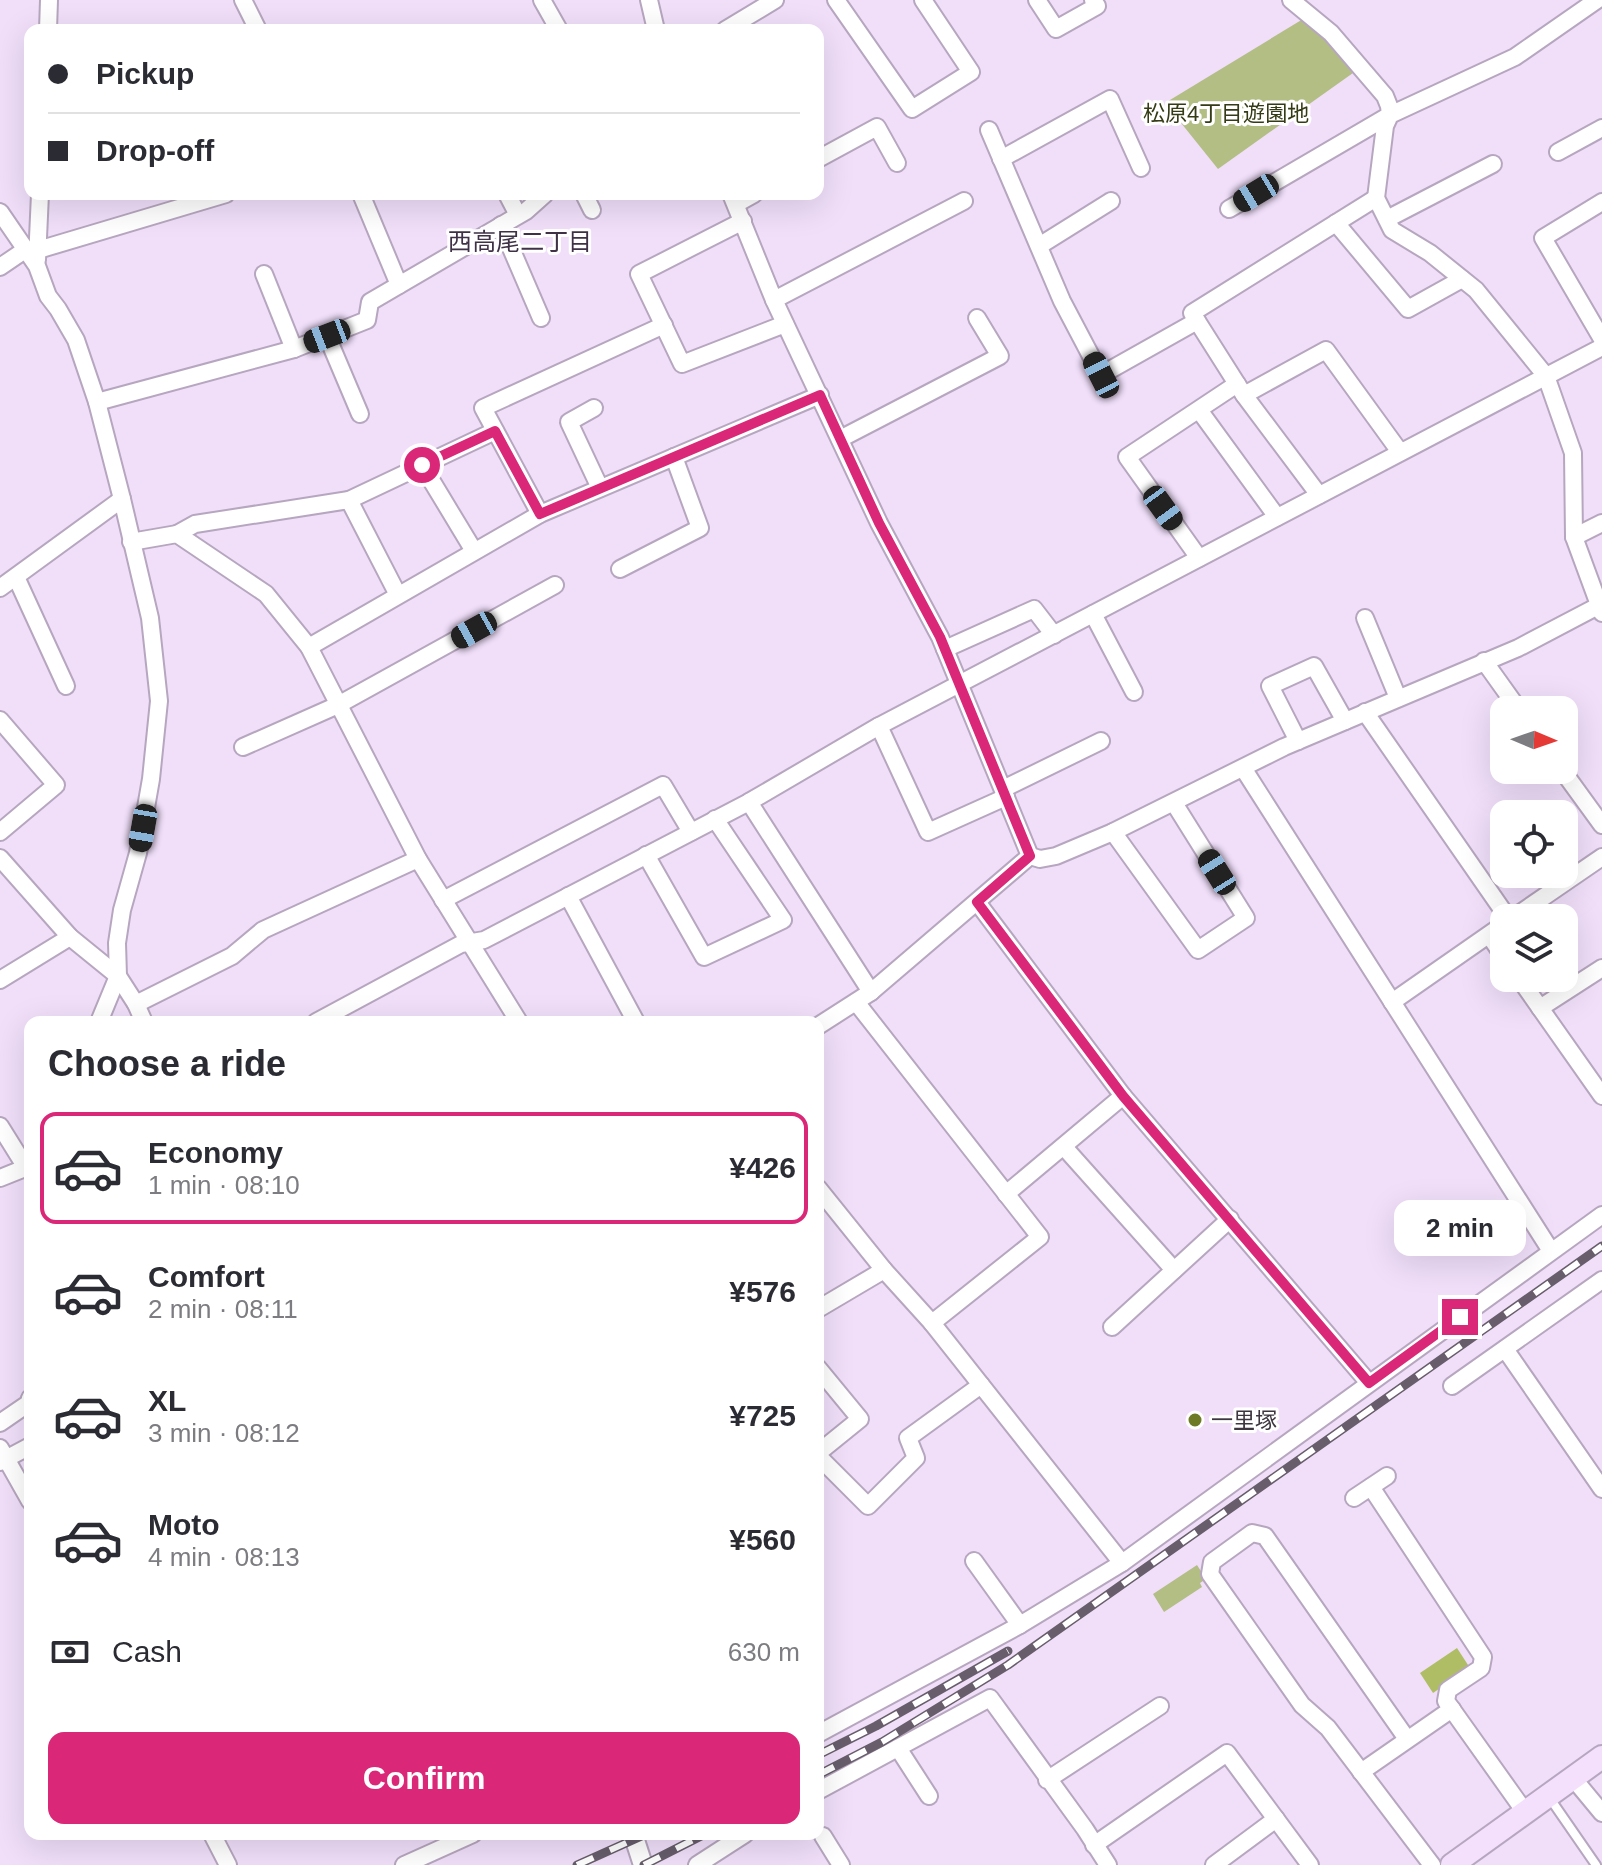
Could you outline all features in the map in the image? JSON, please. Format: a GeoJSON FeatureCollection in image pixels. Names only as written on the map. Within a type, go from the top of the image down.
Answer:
{"type":"FeatureCollection","features":[{"type":"Feature","properties":{"kind":"main road"},"geometry":{"type":"LineString","coordinates":[[1452,1865],[1602,1757]]}},
{"type":"Feature","properties":{"kind":"street"},"geometry":{"type":"LineString","coordinates":[[48,24],[49,0]]}},
{"type":"Feature","properties":{"kind":"street"},"geometry":{"type":"LineString","coordinates":[[243,0],[255,24]]}},
{"type":"Feature","properties":{"kind":"street"},"geometry":{"type":"LineString","coordinates":[[542,0],[556,24]]}},
{"type":"Feature","properties":{"kind":"street"},"geometry":{"type":"LineString","coordinates":[[649,0],[655,24]]}},
{"type":"Feature","properties":{"kind":"street"},"geometry":{"type":"LineString","coordinates":[[735,24],[775,0]]}},
{"type":"Feature","properties":{"kind":"street"},"geometry":{"type":"LineString","coordinates":[[836,0],[912,109],[971,72],[923,0]]}},
{"type":"Feature","properties":{"kind":"street"},"geometry":{"type":"LineString","coordinates":[[1037,0],[1056,29],[1097,6],[1093,0]]}},
{"type":"Feature","properties":{"kind":"street"},"geometry":{"type":"LineString","coordinates":[[1030,856],[1040,859],[1056,856],[1113,832],[1298,741],[1600,610],[1574,537],[1573,453],[1546,376],[1476,290],[1430,253],[1392,230],[1376,198],[1385,126],[1390,115],[1385,96],[1331,33],[1291,0]]}},
{"type":"Feature","properties":{"kind":"street"},"geometry":{"type":"LineString","coordinates":[[1229,209],[1390,115],[1515,57],[1597,0]]}},
{"type":"Feature","properties":{"kind":"street"},"geometry":{"type":"LineString","coordinates":[[1001,159],[1110,99],[1141,168]]}},
{"type":"Feature","properties":{"kind":"street"},"geometry":{"type":"LineString","coordinates":[[824,156],[877,127],[897,163]]}},
{"type":"Feature","properties":{"kind":"street"},"geometry":{"type":"LineString","coordinates":[[1558,152],[1602,128]]}},
{"type":"Feature","properties":{"kind":"street"},"geometry":{"type":"LineString","coordinates":[[989,130],[1062,301],[1101,375],[1197,321]]}},
{"type":"Feature","properties":{"kind":"street"},"geometry":{"type":"LineString","coordinates":[[1387,219],[1493,164]]}},
{"type":"Feature","properties":{"kind":"street"},"geometry":{"type":"LineString","coordinates":[[1319,495],[1240,390],[1192,313],[1376,198]]}},
{"type":"Feature","properties":{"kind":"street"},"geometry":{"type":"LineString","coordinates":[[33,255],[39,200]]}},
{"type":"Feature","properties":{"kind":"street"},"geometry":{"type":"LineString","coordinates":[[0,267],[207,200]]}},
{"type":"Feature","properties":{"kind":"street"},"geometry":{"type":"LineString","coordinates":[[364,200],[399,285]]}},
{"type":"Feature","properties":{"kind":"street"},"geometry":{"type":"LineString","coordinates":[[510,200],[518,215]]}},
{"type":"Feature","properties":{"kind":"street"},"geometry":{"type":"LineString","coordinates":[[97,402],[294,349],[367,320],[370,302],[526,211],[538,200]]}},
{"type":"Feature","properties":{"kind":"street"},"geometry":{"type":"LineString","coordinates":[[587,200],[592,210]]}},
{"type":"Feature","properties":{"kind":"street"},"geometry":{"type":"LineString","coordinates":[[733,200],[774,300],[879,523],[940,637],[1030,856]]}},
{"type":"Feature","properties":{"kind":"street"},"geometry":{"type":"LineString","coordinates":[[774,300],[964,201]]}},
{"type":"Feature","properties":{"kind":"street"},"geometry":{"type":"LineString","coordinates":[[1039,246],[1111,201]]}},
{"type":"Feature","properties":{"kind":"street"},"geometry":{"type":"LineString","coordinates":[[1602,202],[1543,238],[1602,339]]}},
{"type":"Feature","properties":{"kind":"street"},"geometry":{"type":"LineString","coordinates":[[0,212],[33,255],[48,296],[76,340],[97,402],[150,618],[159,701],[151,779],[138,853],[122,910],[117,943],[118,976],[101,1016]]}},
{"type":"Feature","properties":{"kind":"street"},"geometry":{"type":"LineString","coordinates":[[743,221],[639,274],[682,364],[785,324]]}},
{"type":"Feature","properties":{"kind":"street"},"geometry":{"type":"LineString","coordinates":[[1336,223],[1408,309],[1462,279]]}},
{"type":"Feature","properties":{"kind":"street"},"geometry":{"type":"LineString","coordinates":[[501,225],[541,318]]}},
{"type":"Feature","properties":{"kind":"street"},"geometry":{"type":"LineString","coordinates":[[264,274],[294,349]]}},
{"type":"Feature","properties":{"kind":"street"},"geometry":{"type":"LineString","coordinates":[[840,439],[1000,356],[977,318]]}},
{"type":"Feature","properties":{"kind":"street"},"geometry":{"type":"LineString","coordinates":[[540,514],[483,408],[664,325]]}},
{"type":"Feature","properties":{"kind":"street"},"geometry":{"type":"LineString","coordinates":[[327,336],[360,414]]}},
{"type":"Feature","properties":{"kind":"street"},"geometry":{"type":"LineString","coordinates":[[327,1016],[461,944],[484,940],[749,802],[879,726],[1602,347]]}},
{"type":"Feature","properties":{"kind":"street"},"geometry":{"type":"LineString","coordinates":[[1199,558],[1127,457],[1199,410],[1326,350],[1400,452]]}},
{"type":"Feature","properties":{"kind":"street"},"geometry":{"type":"LineString","coordinates":[[309,647],[540,514],[820,395]]}},
{"type":"Feature","properties":{"kind":"street"},"geometry":{"type":"LineString","coordinates":[[594,408],[569,422],[600,488]]}},
{"type":"Feature","properties":{"kind":"street"},"geometry":{"type":"LineString","coordinates":[[1199,410],[1277,517]]}},
{"type":"Feature","properties":{"kind":"street"},"geometry":{"type":"LineString","coordinates":[[131,542],[177,534],[195,524],[349,500],[495,431]]}},
{"type":"Feature","properties":{"kind":"street"},"geometry":{"type":"LineString","coordinates":[[620,569],[700,528],[674,457]]}},
{"type":"Feature","properties":{"kind":"street"},"geometry":{"type":"LineString","coordinates":[[422,465],[474,551]]}},
{"type":"Feature","properties":{"kind":"street"},"geometry":{"type":"LineString","coordinates":[[0,588],[122,499]]}},
{"type":"Feature","properties":{"kind":"street"},"geometry":{"type":"LineString","coordinates":[[349,500],[398,595]]}},
{"type":"Feature","properties":{"kind":"street"},"geometry":{"type":"LineString","coordinates":[[1574,537],[1602,523]]}},
{"type":"Feature","properties":{"kind":"street"},"geometry":{"type":"LineString","coordinates":[[177,534],[266,594],[309,647],[418,859],[515,1016]]}},
{"type":"Feature","properties":{"kind":"street"},"geometry":{"type":"LineString","coordinates":[[16,577],[66,686]]}},
{"type":"Feature","properties":{"kind":"street"},"geometry":{"type":"LineString","coordinates":[[243,747],[338,705],[555,585]]}},
{"type":"Feature","properties":{"kind":"street"},"geometry":{"type":"LineString","coordinates":[[945,649],[1034,609],[1054,635]]}},
{"type":"Feature","properties":{"kind":"street"},"geometry":{"type":"LineString","coordinates":[[1093,614],[1134,692]]}},
{"type":"Feature","properties":{"kind":"street"},"geometry":{"type":"LineString","coordinates":[[1365,618],[1398,698]]}},
{"type":"Feature","properties":{"kind":"street"},"geometry":{"type":"LineString","coordinates":[[1484,661],[1509,696]]}},
{"type":"Feature","properties":{"kind":"street"},"geometry":{"type":"LineString","coordinates":[[1298,741],[1270,686],[1314,666],[1345,721]]}},
{"type":"Feature","properties":{"kind":"street"},"geometry":{"type":"LineString","coordinates":[[1365,712],[1500,904]]}},
{"type":"Feature","properties":{"kind":"street"},"geometry":{"type":"LineString","coordinates":[[0,720],[56,785],[0,832]]}},
{"type":"Feature","properties":{"kind":"street"},"geometry":{"type":"LineString","coordinates":[[879,726],[928,832],[1101,741]]}},
{"type":"Feature","properties":{"kind":"street"},"geometry":{"type":"LineString","coordinates":[[1243,768],[1551,1251]]}},
{"type":"Feature","properties":{"kind":"street"},"geometry":{"type":"LineString","coordinates":[[1572,784],[1602,825]]}},
{"type":"Feature","properties":{"kind":"street"},"geometry":{"type":"LineString","coordinates":[[443,900],[663,785],[691,832]]}},
{"type":"Feature","properties":{"kind":"street"},"geometry":{"type":"LineString","coordinates":[[749,802],[871,992]]}},
{"type":"Feature","properties":{"kind":"street"},"geometry":{"type":"LineString","coordinates":[[1113,832],[1198,950],[1246,918],[1174,803]]}},
{"type":"Feature","properties":{"kind":"street"},"geometry":{"type":"LineString","coordinates":[[646,855],[704,957],[783,920],[715,819]]}},
{"type":"Feature","properties":{"kind":"street"},"geometry":{"type":"LineString","coordinates":[[824,1022],[871,992],[1030,856]]}},
{"type":"Feature","properties":{"kind":"street"},"geometry":{"type":"LineString","coordinates":[[1531,904],[1602,857]]}},
{"type":"Feature","properties":{"kind":"street"},"geometry":{"type":"LineString","coordinates":[[0,858],[70,937],[118,976],[141,1016]]}},
{"type":"Feature","properties":{"kind":"street"},"geometry":{"type":"LineString","coordinates":[[136,1004],[232,956],[263,930],[418,859]]}},
{"type":"Feature","properties":{"kind":"street"},"geometry":{"type":"LineString","coordinates":[[568,896],[633,1016]]}},
{"type":"Feature","properties":{"kind":"street"},"geometry":{"type":"LineString","coordinates":[[977,902],[1123,1096],[1369,1383]]}},
{"type":"Feature","properties":{"kind":"street"},"geometry":{"type":"LineString","coordinates":[[1392,1002],[1489,935]]}},
{"type":"Feature","properties":{"kind":"street"},"geometry":{"type":"LineString","coordinates":[[0,980],[70,937]]}},
{"type":"Feature","properties":{"kind":"street"},"geometry":{"type":"LineString","coordinates":[[1540,1008],[1602,968]]}},
{"type":"Feature","properties":{"kind":"street"},"geometry":{"type":"LineString","coordinates":[[1529,992],[1602,1096]]}},
{"type":"Feature","properties":{"kind":"street"},"geometry":{"type":"LineString","coordinates":[[856,1002],[1040,1237],[932,1323]]}},
{"type":"Feature","properties":{"kind":"street"},"geometry":{"type":"LineString","coordinates":[[1006,1194],[1123,1096]]}},
{"type":"Feature","properties":{"kind":"street"},"geometry":{"type":"LineString","coordinates":[[0,1126],[24,1160]]}},
{"type":"Feature","properties":{"kind":"street"},"geometry":{"type":"LineString","coordinates":[[1064,1147],[1174,1270]]}},
{"type":"Feature","properties":{"kind":"street"},"geometry":{"type":"LineString","coordinates":[[0,1178],[24,1168]]}},
{"type":"Feature","properties":{"kind":"street"},"geometry":{"type":"LineString","coordinates":[[824,1195],[932,1323],[1122,1563]]}},
{"type":"Feature","properties":{"kind":"street"},"geometry":{"type":"LineString","coordinates":[[824,1731],[1020,1625],[1122,1563],[1602,1215]]}},
{"type":"Feature","properties":{"kind":"street"},"geometry":{"type":"LineString","coordinates":[[1112,1327],[1230,1219]]}},
{"type":"Feature","properties":{"kind":"street"},"geometry":{"type":"LineString","coordinates":[[824,1305],[884,1270]]}},
{"type":"Feature","properties":{"kind":"street"},"geometry":{"type":"LineString","coordinates":[[1452,1386],[1602,1280]]}},
{"type":"Feature","properties":{"kind":"street"},"geometry":{"type":"LineString","coordinates":[[1505,1349],[1602,1489]]}},
{"type":"Feature","properties":{"kind":"street"},"geometry":{"type":"LineString","coordinates":[[824,1375],[860,1419],[824,1449]]}},
{"type":"Feature","properties":{"kind":"street"},"geometry":{"type":"LineString","coordinates":[[824,1460],[868,1506],[916,1458],[908,1438],[981,1385]]}},
{"type":"Feature","properties":{"kind":"street"},"geometry":{"type":"LineString","coordinates":[[0,1423],[24,1406]]}},
{"type":"Feature","properties":{"kind":"street"},"geometry":{"type":"LineString","coordinates":[[24,1448],[2,1456],[24,1491]]}},
{"type":"Feature","properties":{"kind":"street"},"geometry":{"type":"LineString","coordinates":[[1354,1498],[1387,1476]]}},
{"type":"Feature","properties":{"kind":"street"},"geometry":{"type":"LineString","coordinates":[[1371,1487],[1483,1657],[1481,1668],[1448,1690],[1446,1701],[1525,1812]]}},
{"type":"Feature","properties":{"kind":"street"},"geometry":{"type":"LineString","coordinates":[[1407,1739],[1265,1536],[1252,1533],[1212,1562],[1210,1574],[1302,1705],[1328,1728],[1432,1865]]}},
{"type":"Feature","properties":{"kind":"street"},"geometry":{"type":"LineString","coordinates":[[974,1561],[1020,1625]]}},
{"type":"Feature","properties":{"kind":"street"},"geometry":{"type":"LineString","coordinates":[[824,1788],[990,1698],[1108,1865]]}},
{"type":"Feature","properties":{"kind":"street"},"geometry":{"type":"LineString","coordinates":[[1047,1780],[1160,1706]]}},
{"type":"Feature","properties":{"kind":"street"},"geometry":{"type":"LineString","coordinates":[[1361,1772],[1452,1709]]}},
{"type":"Feature","properties":{"kind":"street"},"geometry":{"type":"LineString","coordinates":[[898,1748],[929,1796]]}},
{"type":"Feature","properties":{"kind":"street"},"geometry":{"type":"LineString","coordinates":[[1094,1845],[1227,1753],[1310,1865]]}},
{"type":"Feature","properties":{"kind":"street"},"geometry":{"type":"LineString","coordinates":[[1573,1778],[1602,1813]]}},
{"type":"Feature","properties":{"kind":"street"},"geometry":{"type":"LineString","coordinates":[[1214,1865],[1276,1819]]}},
{"type":"Feature","properties":{"kind":"street"},"geometry":{"type":"LineString","coordinates":[[824,1838],[841,1865]]}},
{"type":"Feature","properties":{"kind":"street"},"geometry":{"type":"LineString","coordinates":[[215,1840],[228,1865]]}},
{"type":"Feature","properties":{"kind":"street"},"geometry":{"type":"LineString","coordinates":[[404,1865],[460,1840]]}},
{"type":"Feature","properties":{"kind":"street"},"geometry":{"type":"LineString","coordinates":[[635,1840],[643,1865]]}},
{"type":"Feature","properties":{"kind":"street"},"geometry":{"type":"LineString","coordinates":[[697,1865],[718,1859],[739,1840]]}},
{"type":"Feature","properties":{"kind":"lane"},"geometry":{"type":"LineString","coordinates":[[1548,1796],[1596,1865]]}},
{"type":"Feature","properties":{"kind":"green space","name":"松原4丁目遊園地"},"geometry":{"type":"Polygon","coordinates":[[[1308,16],[1360,68],[1218,169],[1165,103],[1308,16]]]}},
{"type":"Feature","properties":{"kind":"green space"},"geometry":{"type":"Polygon","coordinates":[[[1197,1565],[1206,1579],[1200,1583],[1202,1587],[1164,1612],[1153,1594],[1197,1565]]]}},
{"type":"Feature","properties":{"kind":"green space"},"geometry":{"type":"Polygon","coordinates":[[[1457,1648],[1470,1668],[1433,1693],[1420,1673],[1457,1648]]]}},
{"type":"Feature","properties":{"kind":"railway"},"geometry":{"type":"LineString","coordinates":[[824,1772],[882,1742],[1008,1665],[1602,1246]]}},
{"type":"Feature","properties":{"kind":"railway"},"geometry":{"type":"LineString","coordinates":[[824,1752],[1008,1651]]}},
{"type":"Feature","properties":{"kind":"railway"},"geometry":{"type":"LineString","coordinates":[[577,1865],[633,1840]]}},
{"type":"Feature","properties":{"kind":"railway"},"geometry":{"type":"LineString","coordinates":[[644,1865],[693,1840]]}},
{"type":"Feature","properties":{"kind":"place","name":"一里塚"},"geometry":{"type":"Point","coordinates":[1195,1420]}},
{"type":"Feature","properties":{"kind":"district","name":"西高尾二丁目"},"geometry":{"type":"Point","coordinates":[520,242]}},
{"type":"Feature","properties":{"kind":"route"},"geometry":{"type":"LineString","coordinates":[[422,465],[495,431],[540,514],[820,395],[879,523],[940,637],[1030,856],[977,902],[1123,1096],[1369,1383],[1460,1317]]}}]}
